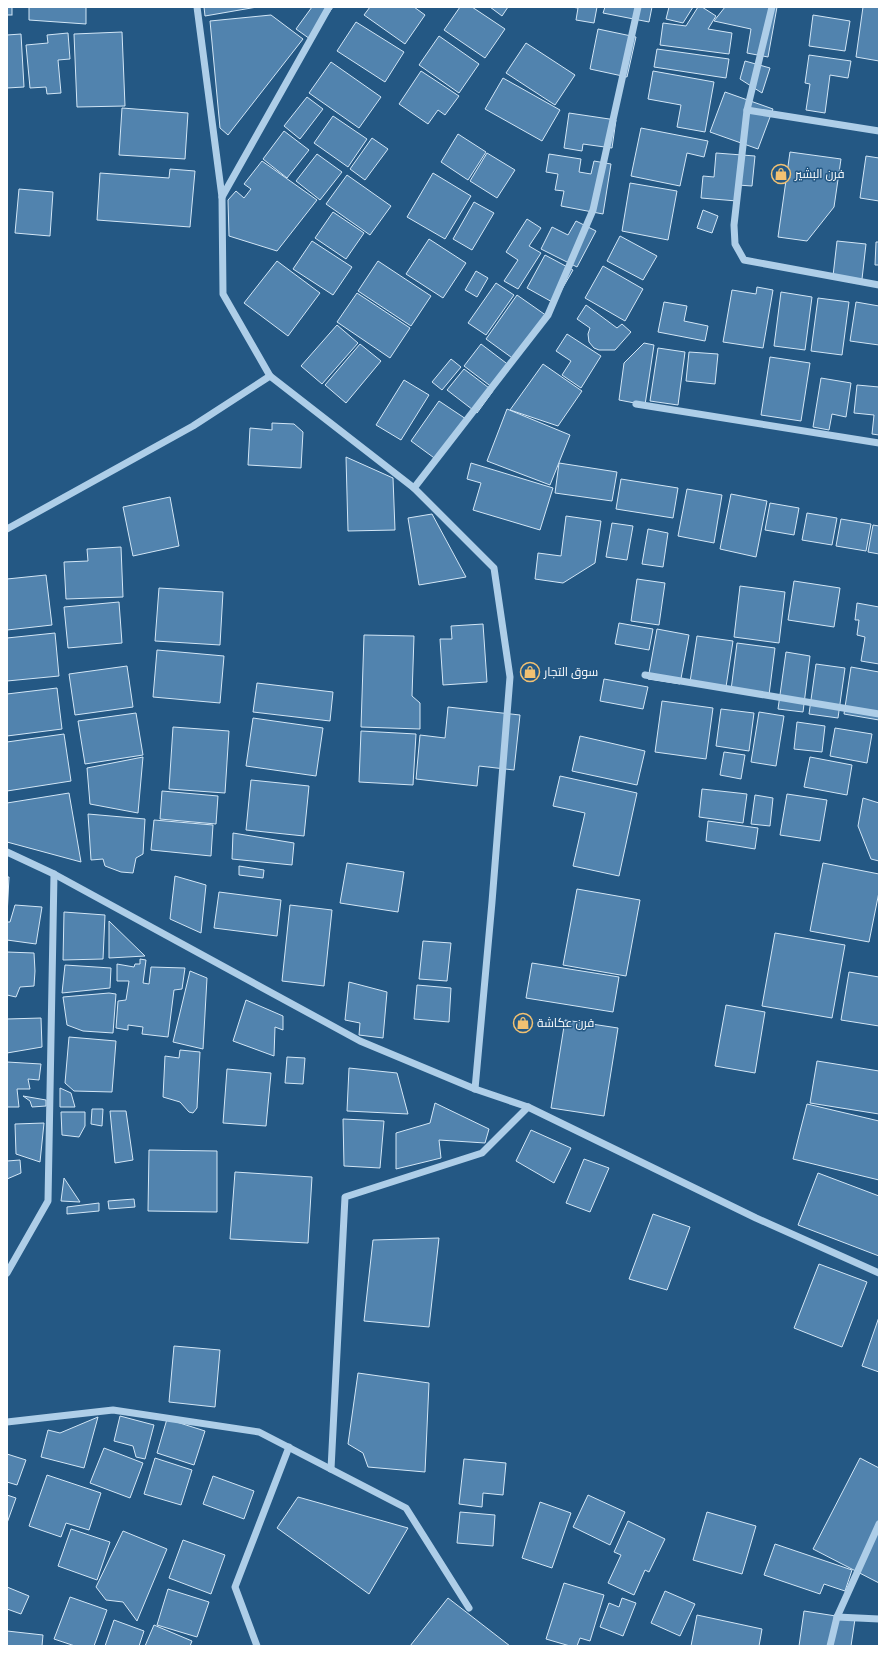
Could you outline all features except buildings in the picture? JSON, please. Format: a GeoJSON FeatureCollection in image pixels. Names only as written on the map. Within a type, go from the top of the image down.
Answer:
{"type":"FeatureCollection","features":[{"type":"Feature","properties":{"kind":"street"},"geometry":{"type":"LineString","coordinates":[[198,7],[222,197],[223,294],[270,376],[414,488],[494,568],[510,677],[475,1089]]}},
{"type":"Feature","properties":{"kind":"street"},"geometry":{"type":"LineString","coordinates":[[222,197],[329,7]]}},
{"type":"Feature","properties":{"kind":"street"},"geometry":{"type":"LineString","coordinates":[[414,488],[548,315],[593,210],[638,7]]}},
{"type":"Feature","properties":{"kind":"street"},"geometry":{"type":"LineString","coordinates":[[772,7],[747,110],[734,225],[735,244],[744,260],[879,284]]}},
{"type":"Feature","properties":{"kind":"street"},"geometry":{"type":"LineString","coordinates":[[747,110],[879,131]]}},
{"type":"Feature","properties":{"kind":"street"},"geometry":{"type":"LineString","coordinates":[[7,529],[193,426],[270,376]]}},
{"type":"Feature","properties":{"kind":"street"},"geometry":{"type":"LineString","coordinates":[[636,404],[879,443]]}},
{"type":"Feature","properties":{"kind":"street"},"geometry":{"type":"LineString","coordinates":[[645,675],[879,714]]}},
{"type":"Feature","properties":{"kind":"street"},"geometry":{"type":"LineString","coordinates":[[7,852],[54,874],[360,1042],[475,1089],[528,1107],[756,1218],[879,1273]]}},
{"type":"Feature","properties":{"kind":"street"},"geometry":{"type":"LineString","coordinates":[[7,1273],[48,1201],[54,874]]}},
{"type":"Feature","properties":{"kind":"street"},"geometry":{"type":"LineString","coordinates":[[331,1469],[345,1197],[482,1153],[528,1107]]}},
{"type":"Feature","properties":{"kind":"street"},"geometry":{"type":"LineString","coordinates":[[7,1422],[113,1410],[259,1432],[289,1446],[406,1508],[469,1608]]}},
{"type":"Feature","properties":{"kind":"street"},"geometry":{"type":"LineString","coordinates":[[258,1646],[235,1588],[289,1446]]}},
{"type":"Feature","properties":{"kind":"street"},"geometry":{"type":"LineString","coordinates":[[830,1646],[837,1617],[879,1524]]}},
{"type":"Feature","properties":{"kind":"street"},"geometry":{"type":"LineString","coordinates":[[837,1617],[879,1619]]}},
{"type":"Feature","properties":{"kind":"place","name":"فرن البشير"},"geometry":{"type":"Point","coordinates":[781,174]}},
{"type":"Feature","properties":{"kind":"place","name":"سوق التجار"},"geometry":{"type":"Point","coordinates":[530,672]}},
{"type":"Feature","properties":{"kind":"place","name":"فرن عكاشة"},"geometry":{"type":"Point","coordinates":[523,1023]}}]}
